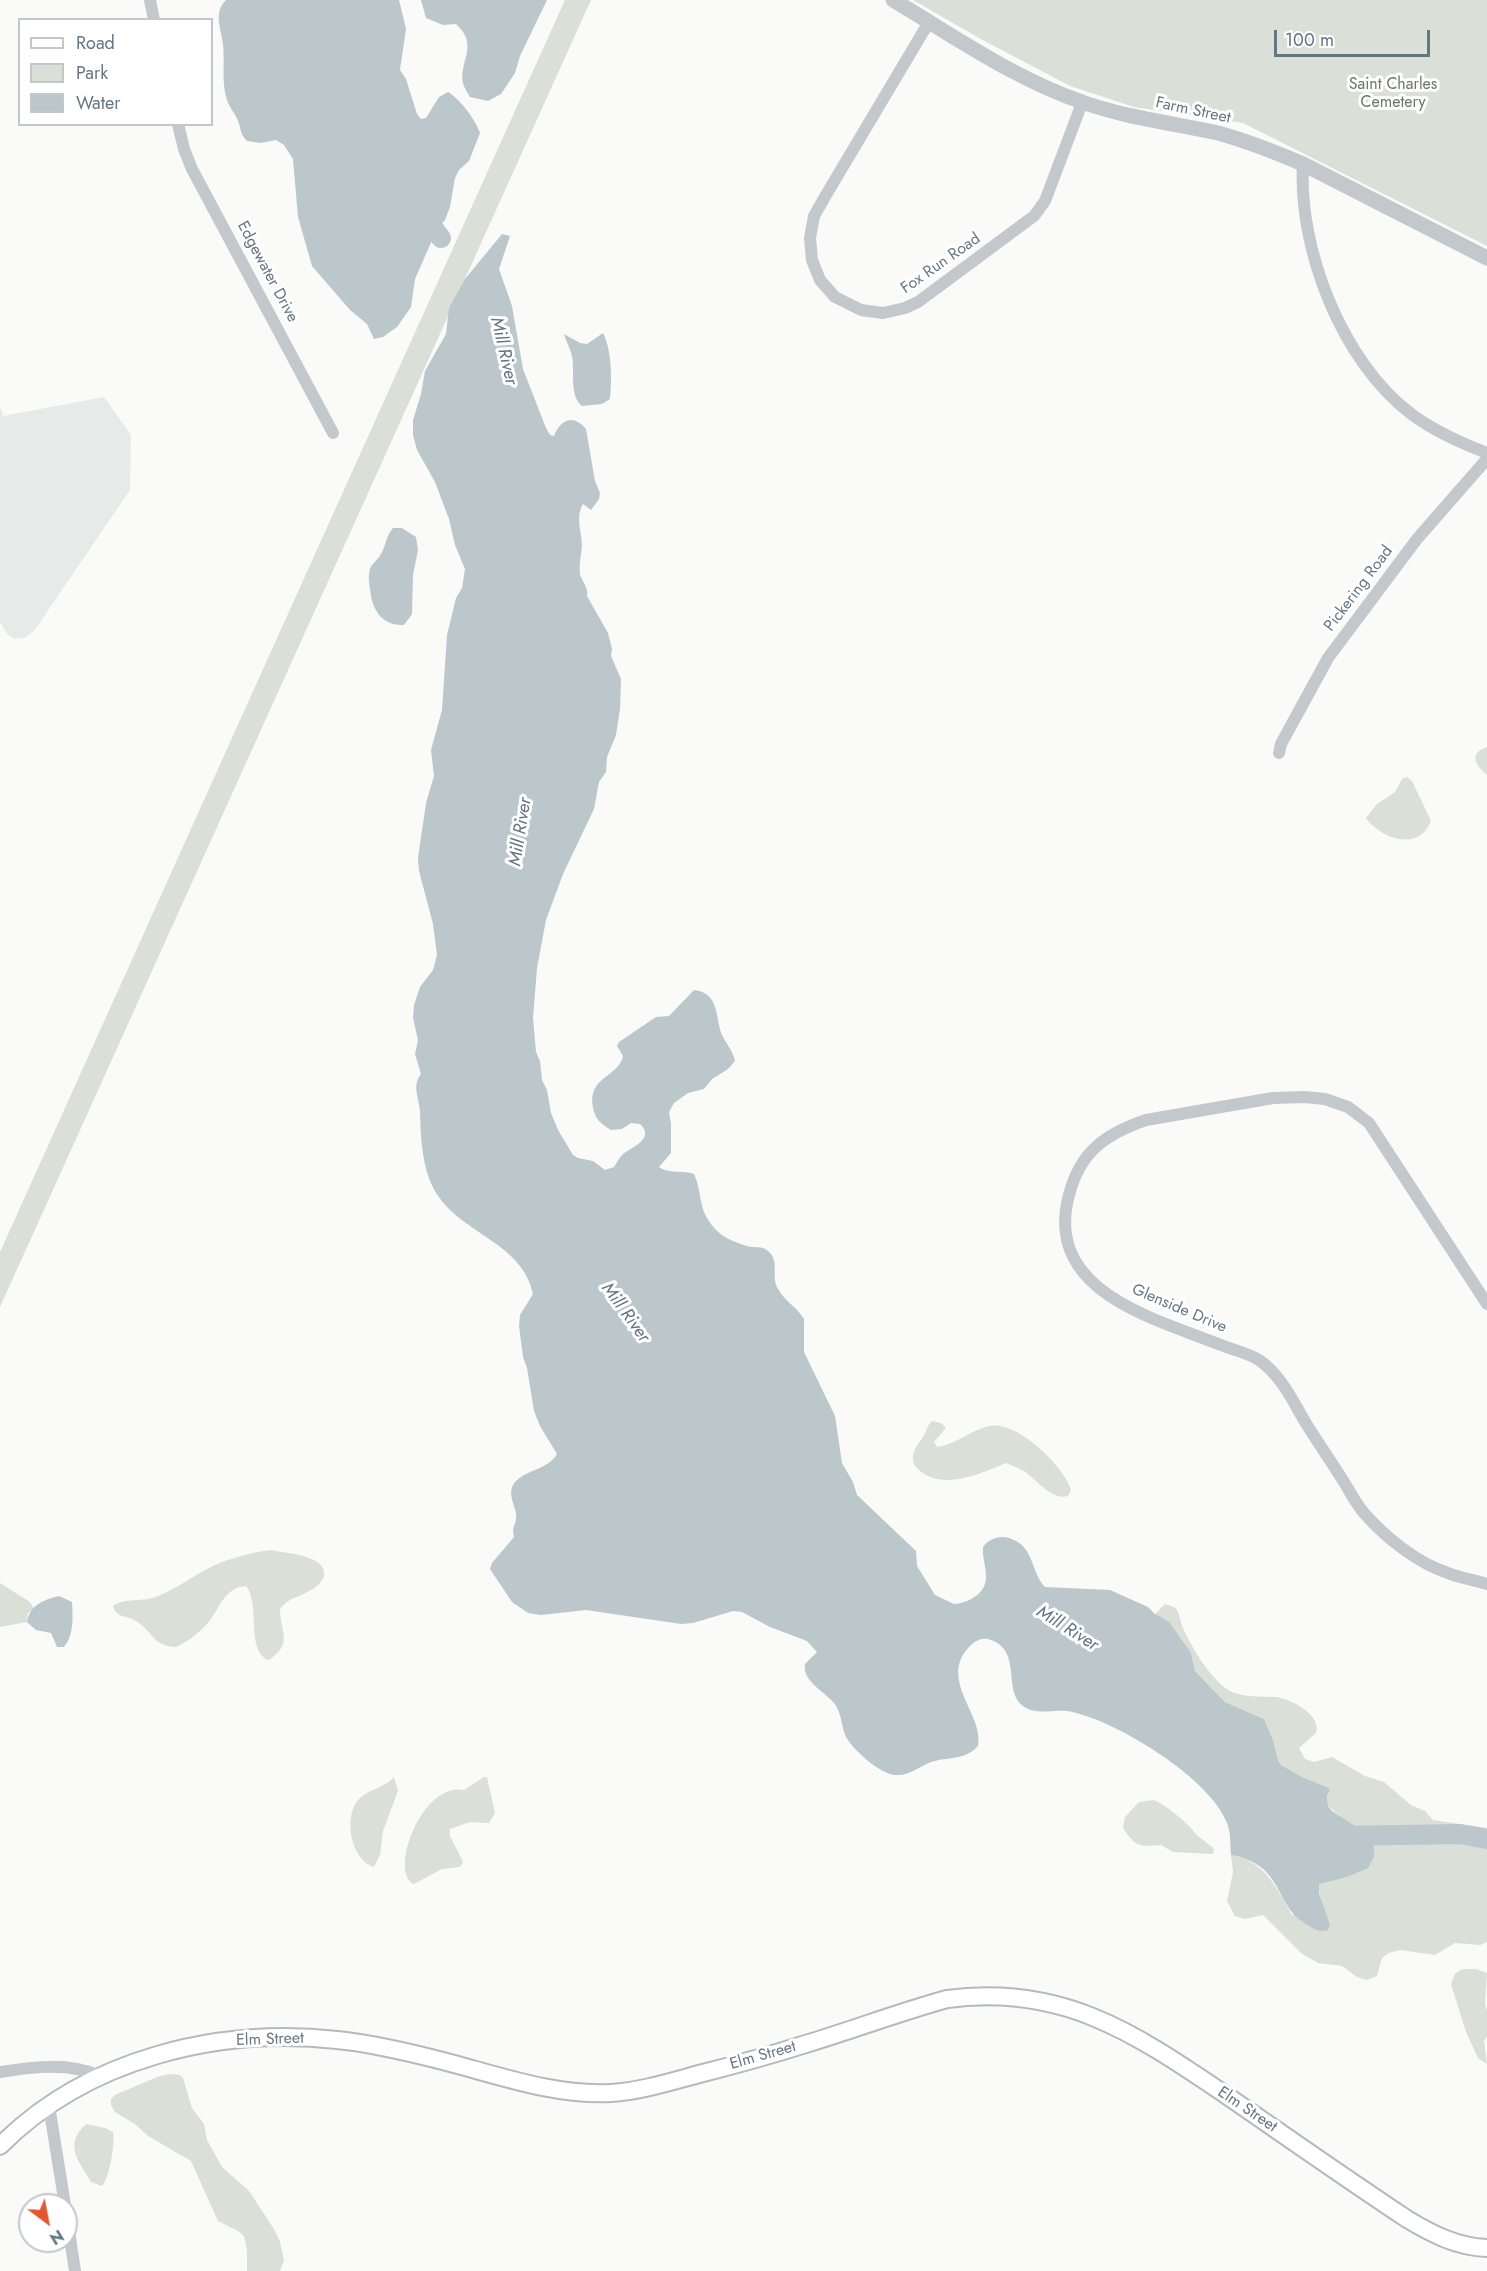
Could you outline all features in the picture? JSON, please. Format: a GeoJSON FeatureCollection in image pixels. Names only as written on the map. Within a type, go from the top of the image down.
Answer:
{"type":"FeatureCollection","features":[{"type":"Feature","properties":{"kind":"main road","name":"Elm Street"},"geometry":{"type":"LineString","coordinates":[[0,2146],[49,2106],[100,2076],[150,2057],[196,2045],[249,2040],[318,2039],[383,2048],[539,2086],[569,2091],[612,2093],[646,2088],[766,2056],[947,1999],[984,1995],[1028,1999],[1069,2007],[1108,2022],[1195,2074],[1407,2219],[1446,2239],[1464,2245],[1487,2248]]}},
{"type":"Feature","properties":{"kind":"street"},"geometry":{"type":"LineString","coordinates":[[150,0],[154,18]]}},
{"type":"Feature","properties":{"kind":"street","name":"Farm Street"},"geometry":{"type":"LineString","coordinates":[[893,0],[1027,77],[1082,103],[1244,141],[1303,164],[1487,258]]}},
{"type":"Feature","properties":{"kind":"street","name":"Fox Run Road"},"geometry":{"type":"LineString","coordinates":[[929,22],[831,186],[812,223],[809,245],[814,267],[830,292],[848,305],[869,312],[883,313],[912,305],[1030,220],[1045,201],[1082,103]]}},
{"type":"Feature","properties":{"kind":"street","name":"Edgewater Drive"},"geometry":{"type":"LineString","coordinates":[[178,126],[192,169],[333,433]]}},
{"type":"Feature","properties":{"kind":"street"},"geometry":{"type":"LineString","coordinates":[[1303,164],[1304,208],[1315,259],[1338,318],[1356,352],[1381,386],[1411,414],[1463,444],[1487,453]]}},
{"type":"Feature","properties":{"kind":"street","name":"Pickering Road"},"geometry":{"type":"LineString","coordinates":[[1279,753],[1281,744],[1328,658],[1418,539],[1487,459]]}},
{"type":"Feature","properties":{"kind":"street","name":"Glenside Drive"},"geometry":{"type":"LineString","coordinates":[[1487,1304],[1370,1123],[1348,1107],[1325,1099],[1273,1098],[1146,1120],[1107,1136],[1082,1163],[1072,1181],[1064,1214],[1067,1243],[1077,1265],[1095,1286],[1128,1307],[1258,1360],[1284,1385],[1306,1424],[1363,1512],[1415,1557],[1446,1573],[1487,1584]]}},
{"type":"Feature","properties":{"kind":"street"},"geometry":{"type":"LineString","coordinates":[[0,2072],[22,2068],[70,2068],[100,2076]]}},
{"type":"Feature","properties":{"kind":"street"},"geometry":{"type":"LineString","coordinates":[[49,2106],[63,2193]]}},
{"type":"Feature","properties":{"kind":"street"},"geometry":{"type":"LineString","coordinates":[[72,2253],[75,2271]]}},
{"type":"Feature","properties":{"kind":"shaded area"},"geometry":{"type":"Polygon","coordinates":[[[104,397],[131,435],[130,490],[34,631],[24,638],[15,639],[7,634],[0,622],[0,407],[3,416],[104,397]]]}},
{"type":"Feature","properties":{"kind":"green space"},"geometry":{"type":"Polygon","coordinates":[[[565,0],[591,0],[0,1307],[0,1252],[565,0]]]}},
{"type":"Feature","properties":{"kind":"green space","name":"Saint Charles Cemetery"},"geometry":{"type":"Polygon","coordinates":[[[913,0],[1487,0],[1487,246],[1243,123],[1134,107],[1070,86],[913,0]]]}},
{"type":"Feature","properties":{"kind":"green space"},"geometry":{"type":"Polygon","coordinates":[[[1487,747],[1487,775],[1477,764],[1476,756],[1487,747]]]}},
{"type":"Feature","properties":{"kind":"green space"},"geometry":{"type":"Polygon","coordinates":[[[1407,777],[1412,781],[1431,821],[1418,837],[1400,839],[1381,832],[1366,818],[1377,804],[1395,792],[1402,779],[1407,777]]]}},
{"type":"Feature","properties":{"kind":"green space"},"geometry":{"type":"Polygon","coordinates":[[[932,1421],[941,1423],[946,1428],[934,1442],[937,1447],[990,1426],[1001,1426],[1026,1438],[1049,1458],[1067,1480],[1071,1490],[1068,1496],[1062,1497],[1050,1492],[1024,1471],[1006,1463],[974,1475],[950,1480],[927,1476],[915,1465],[913,1457],[915,1449],[932,1421]]]}},
{"type":"Feature","properties":{"kind":"green space"},"geometry":{"type":"Polygon","coordinates":[[[270,1550],[312,1559],[323,1569],[324,1576],[315,1587],[280,1609],[283,1642],[277,1654],[269,1660],[257,1648],[253,1604],[246,1586],[227,1595],[204,1628],[176,1647],[157,1641],[142,1625],[120,1615],[113,1606],[118,1603],[158,1596],[222,1562],[270,1550]]]}},
{"type":"Feature","properties":{"kind":"green space"},"geometry":{"type":"Polygon","coordinates":[[[0,1583],[30,1602],[34,1609],[28,1613],[27,1622],[0,1627],[0,1583]]]}},
{"type":"Feature","properties":{"kind":"green space"},"geometry":{"type":"Polygon","coordinates":[[[1165,1604],[1177,1610],[1183,1628],[1197,1654],[1209,1672],[1223,1686],[1241,1695],[1282,1698],[1310,1714],[1317,1726],[1316,1733],[1299,1748],[1305,1759],[1314,1762],[1332,1757],[1365,1776],[1384,1782],[1411,1805],[1425,1811],[1433,1820],[1487,1828],[1487,1942],[1480,1945],[1455,1943],[1435,1955],[1400,1950],[1389,1953],[1382,1958],[1377,1976],[1367,1980],[1357,1977],[1342,1966],[1318,1963],[1301,1953],[1263,1915],[1245,1919],[1235,1916],[1227,1901],[1233,1872],[1231,1855],[1242,1858],[1261,1869],[1275,1885],[1292,1915],[1321,1899],[1318,1886],[1321,1882],[1347,1877],[1341,1817],[1328,1806],[1327,1787],[1281,1765],[1264,1719],[1225,1702],[1195,1671],[1191,1653],[1155,1614],[1165,1604]]]}},
{"type":"Feature","properties":{"kind":"green space"},"geometry":{"type":"Polygon","coordinates":[[[394,1777],[398,1791],[383,1831],[380,1855],[374,1867],[359,1856],[354,1847],[350,1826],[351,1815],[359,1799],[394,1777]]]}},
{"type":"Feature","properties":{"kind":"green space"},"geometry":{"type":"Polygon","coordinates":[[[487,1777],[495,1813],[489,1823],[470,1822],[450,1829],[450,1836],[463,1862],[460,1867],[442,1869],[414,1884],[407,1876],[405,1863],[407,1847],[423,1813],[435,1799],[449,1791],[464,1790],[487,1777]]]}},
{"type":"Feature","properties":{"kind":"green space"},"geometry":{"type":"Polygon","coordinates":[[[1154,1800],[1168,1808],[1214,1849],[1213,1854],[1173,1852],[1161,1845],[1143,1846],[1131,1839],[1123,1828],[1125,1817],[1139,1802],[1154,1800]]]}},
{"type":"Feature","properties":{"kind":"green space"},"geometry":{"type":"Polygon","coordinates":[[[1462,1969],[1476,1969],[1487,1973],[1485,2004],[1487,2036],[1484,2041],[1487,2064],[1478,2058],[1466,2032],[1451,1984],[1455,1974],[1462,1969]]]}},
{"type":"Feature","properties":{"kind":"green space"},"geometry":{"type":"Polygon","coordinates":[[[169,2074],[180,2075],[183,2078],[192,2108],[204,2124],[207,2140],[222,2167],[249,2191],[274,2229],[284,2260],[280,2271],[247,2271],[244,2236],[218,2221],[191,2161],[148,2136],[135,2124],[115,2112],[111,2105],[111,2099],[115,2095],[169,2074]]]}},
{"type":"Feature","properties":{"kind":"green space"},"geometry":{"type":"Polygon","coordinates":[[[86,2124],[113,2132],[111,2160],[102,2186],[91,2182],[75,2153],[75,2139],[86,2124]]]}},
{"type":"Feature","properties":{"kind":"water"},"geometry":{"type":"Polygon","coordinates":[[[226,0],[399,0],[406,29],[400,70],[406,79],[417,114],[421,119],[426,118],[439,97],[448,92],[462,104],[478,128],[480,133],[469,161],[459,170],[455,178],[450,207],[445,220],[437,229],[415,279],[411,307],[397,327],[383,337],[374,339],[367,324],[350,310],[312,266],[298,217],[293,159],[284,145],[276,140],[261,143],[247,141],[242,134],[237,118],[228,103],[224,86],[223,44],[219,15],[226,0]]]}},
{"type":"Feature","properties":{"kind":"water"},"geometry":{"type":"Polygon","coordinates":[[[421,0],[547,0],[520,56],[515,73],[501,94],[488,101],[470,97],[464,85],[462,76],[467,54],[467,39],[463,32],[456,24],[443,25],[426,18],[421,0]]]}},
{"type":"Feature","properties":{"kind":"water"},"geometry":{"type":"Polygon","coordinates":[[[502,234],[510,236],[499,269],[512,306],[523,369],[546,428],[550,435],[554,436],[563,423],[572,420],[586,429],[595,481],[600,493],[599,499],[591,510],[583,504],[581,509],[579,519],[582,546],[580,574],[587,596],[608,633],[612,649],[611,656],[621,679],[616,735],[607,757],[606,772],[599,782],[594,809],[563,874],[546,920],[537,968],[533,1018],[536,1052],[551,1113],[558,1130],[573,1155],[593,1161],[605,1170],[614,1167],[622,1155],[640,1142],[645,1134],[640,1124],[631,1123],[622,1129],[611,1130],[599,1121],[594,1112],[592,1097],[594,1089],[615,1069],[623,1056],[617,1046],[619,1042],[656,1017],[669,1016],[694,990],[708,996],[715,1007],[722,1035],[735,1061],[728,1069],[712,1079],[704,1089],[688,1093],[674,1103],[669,1112],[671,1153],[659,1167],[694,1174],[704,1213],[715,1229],[735,1242],[765,1249],[773,1257],[777,1287],[804,1319],[804,1352],[835,1416],[842,1463],[853,1482],[857,1495],[916,1551],[917,1566],[935,1595],[954,1604],[971,1599],[984,1587],[986,1576],[983,1547],[995,1538],[1005,1537],[1017,1542],[1028,1553],[1045,1587],[1110,1590],[1148,1607],[1169,1622],[1191,1653],[1195,1671],[1225,1702],[1264,1719],[1281,1765],[1327,1787],[1330,1790],[1327,1796],[1328,1806],[1358,1828],[1374,1847],[1374,1857],[1368,1868],[1347,1877],[1319,1884],[1319,1893],[1330,1925],[1328,1930],[1317,1930],[1302,1921],[1290,1909],[1264,1870],[1251,1861],[1231,1855],[1227,1823],[1217,1806],[1202,1788],[1160,1754],[1113,1727],[1091,1718],[1068,1711],[1036,1711],[1024,1706],[1017,1698],[1013,1688],[1007,1654],[1000,1645],[988,1639],[972,1644],[962,1657],[958,1670],[959,1683],[975,1721],[978,1746],[968,1754],[931,1762],[910,1772],[896,1775],[875,1766],[861,1755],[846,1737],[837,1707],[807,1676],[805,1664],[817,1652],[807,1641],[770,1627],[742,1612],[733,1611],[693,1623],[681,1624],[586,1610],[541,1615],[528,1613],[512,1602],[490,1569],[492,1563],[514,1537],[516,1516],[511,1495],[512,1487],[522,1477],[553,1460],[557,1454],[534,1411],[523,1357],[520,1315],[533,1294],[527,1277],[518,1263],[505,1251],[450,1210],[433,1188],[424,1156],[416,1088],[421,1074],[415,1054],[418,1040],[413,1018],[414,1005],[420,987],[433,970],[437,955],[433,924],[419,871],[418,858],[426,803],[434,776],[431,750],[442,710],[447,635],[456,598],[462,588],[465,569],[435,482],[417,450],[413,435],[413,420],[425,371],[446,334],[449,308],[465,279],[502,234]]]}},
{"type":"Feature","properties":{"kind":"water"},"geometry":{"type":"Polygon","coordinates":[[[603,333],[611,365],[610,399],[602,404],[582,406],[575,396],[572,356],[564,334],[580,343],[587,344],[603,333]]]}},
{"type":"Feature","properties":{"kind":"water"},"geometry":{"type":"Polygon","coordinates":[[[393,528],[402,528],[416,537],[418,550],[413,575],[412,614],[404,625],[396,625],[384,620],[373,604],[369,584],[370,569],[381,554],[393,528]]]}},
{"type":"Feature","properties":{"kind":"water"},"geometry":{"type":"Polygon","coordinates":[[[59,1596],[72,1602],[71,1632],[64,1647],[57,1647],[51,1633],[36,1630],[27,1622],[34,1607],[59,1596]]]}},
{"type":"Feature","properties":{"kind":"waterway","name":"Mill River"},"geometry":{"type":"LineString","coordinates":[[421,212],[441,238]]}},
{"type":"Feature","properties":{"kind":"waterway","name":"Mill River"},"geometry":{"type":"LineString","coordinates":[[1337,1836],[1460,1834],[1487,1839]]}}]}
